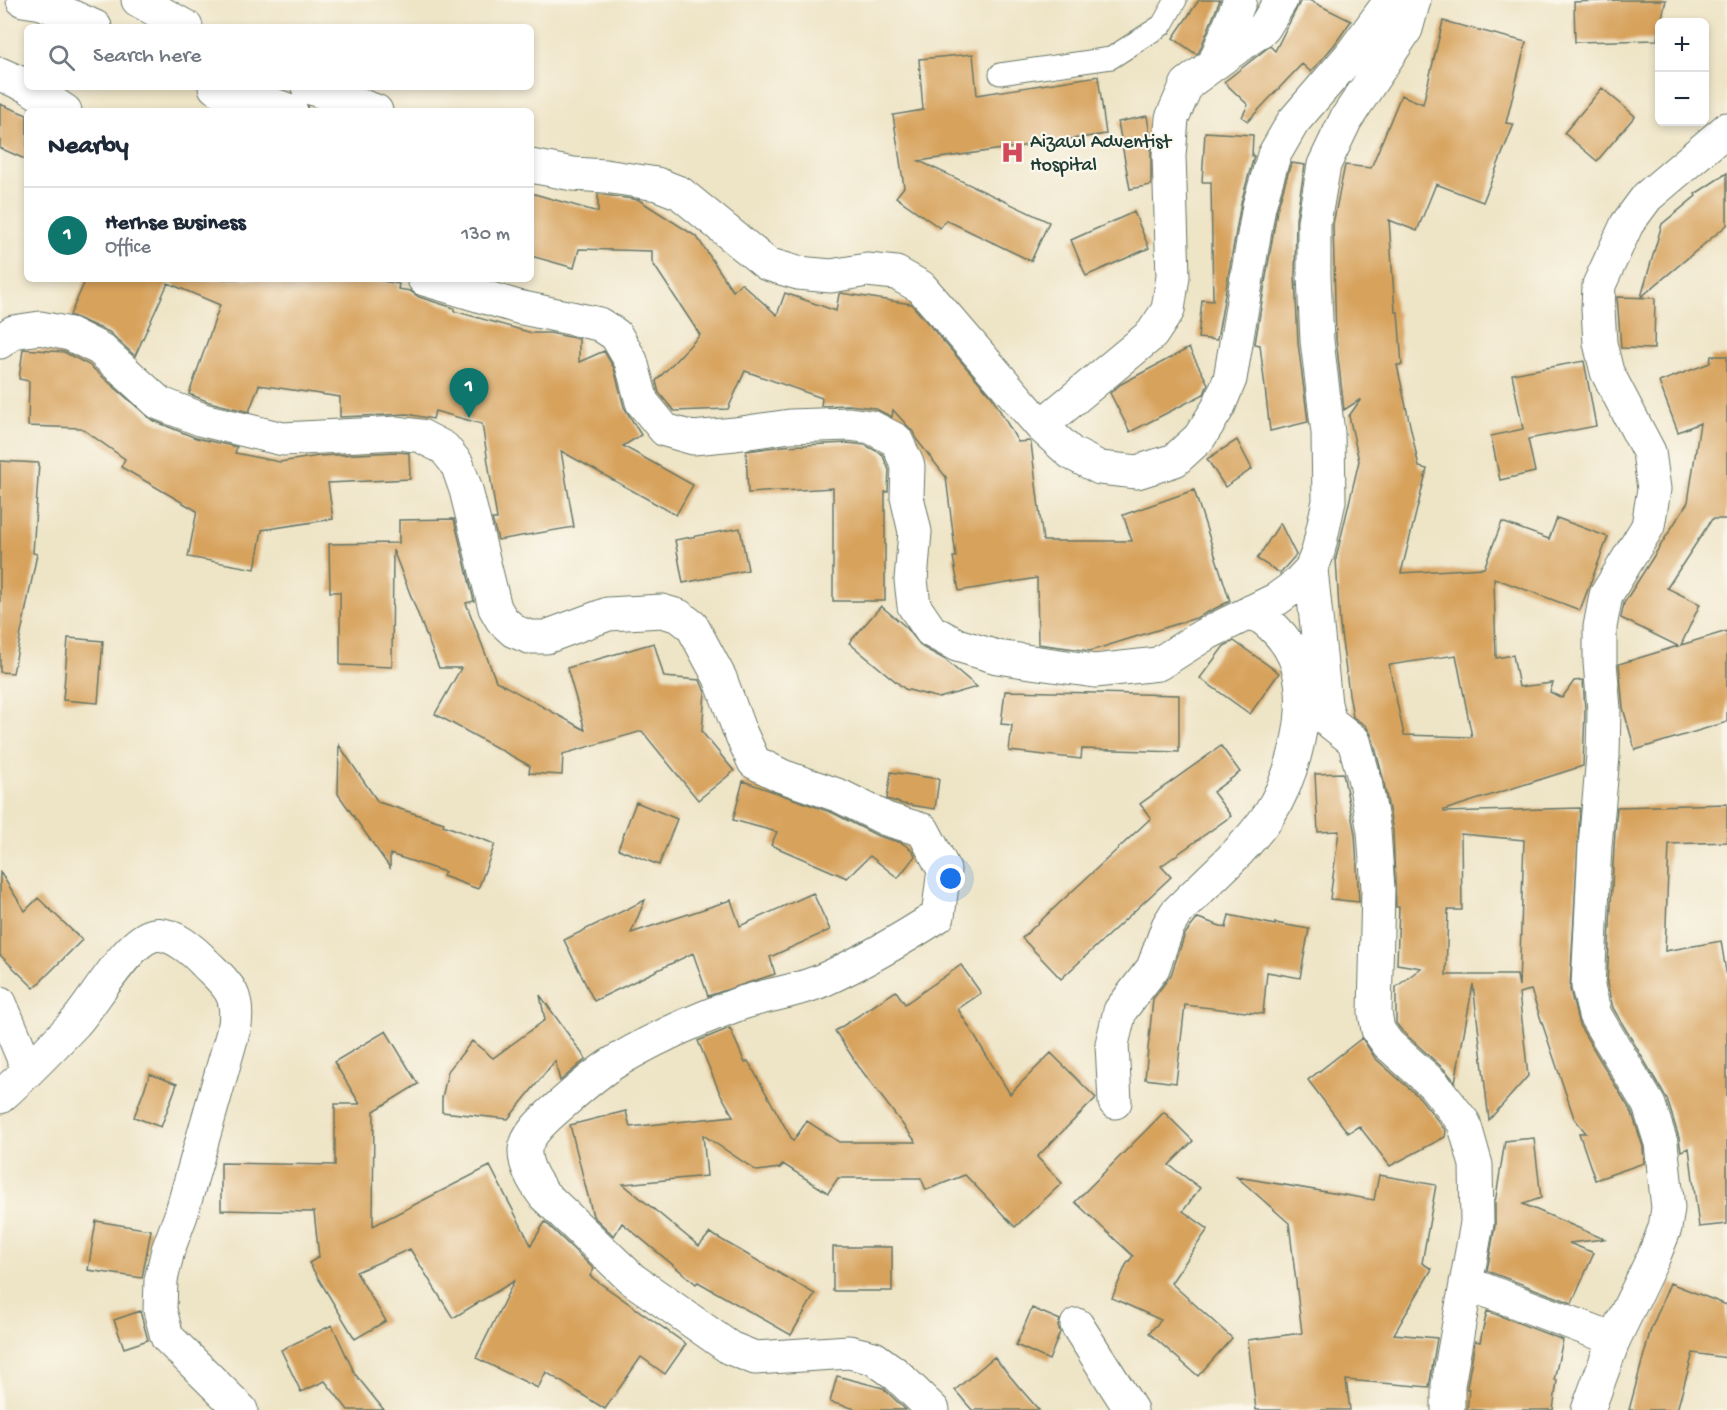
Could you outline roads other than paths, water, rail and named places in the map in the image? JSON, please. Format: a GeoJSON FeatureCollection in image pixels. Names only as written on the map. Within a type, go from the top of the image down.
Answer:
{"type":"FeatureCollection","features":[{"type":"Feature","properties":{"kind":"street"},"geometry":{"type":"LineString","coordinates":[[22,0],[42,3],[88,24]]}},
{"type":"Feature","properties":{"kind":"street"},"geometry":{"type":"LineString","coordinates":[[138,0],[181,24]]}},
{"type":"Feature","properties":{"kind":"street"},"geometry":{"type":"LineString","coordinates":[[1214,64],[1240,0]]}},
{"type":"Feature","properties":{"kind":"street"},"geometry":{"type":"LineString","coordinates":[[1041,426],[1152,334],[1168,310],[1173,276],[1170,156],[1172,118],[1187,84],[1264,28],[1281,0]]}},
{"type":"Feature","properties":{"kind":"street"},"geometry":{"type":"LineString","coordinates":[[534,167],[573,174],[657,184],[680,193],[767,264],[788,270],[831,276],[867,270],[896,273],[921,287],[1041,426],[1071,453],[1100,468],[1137,472],[1175,460],[1199,438],[1218,408],[1230,379],[1259,206],[1274,154],[1293,122],[1350,56],[1391,0]]}},
{"type":"Feature","properties":{"kind":"street"},"geometry":{"type":"LineString","coordinates":[[434,282],[518,307],[599,324],[616,335],[630,361],[642,402],[664,430],[693,438],[790,426],[849,424],[871,427],[897,440],[908,466],[907,497],[915,532],[910,580],[914,606],[931,631],[957,645],[997,657],[1095,671],[1158,664],[1204,636],[1276,599],[1295,586],[1311,568],[1318,552],[1329,501],[1328,433],[1317,341],[1314,222],[1324,165],[1346,119],[1406,29],[1414,0]]}},
{"type":"Feature","properties":{"kind":"street"},"geometry":{"type":"LineString","coordinates":[[0,74],[24,84]]}},
{"type":"Feature","properties":{"kind":"street"},"geometry":{"type":"LineString","coordinates":[[34,90],[61,108]]}},
{"type":"Feature","properties":{"kind":"street"},"geometry":{"type":"LineString","coordinates":[[220,90],[283,108]]}},
{"type":"Feature","properties":{"kind":"street"},"geometry":{"type":"LineString","coordinates":[[316,90],[368,108]]}},
{"type":"Feature","properties":{"kind":"street"},"geometry":{"type":"LineString","coordinates":[[1588,1410],[1614,1339],[1654,1256],[1665,1228],[1668,1208],[1661,1143],[1649,1105],[1596,1015],[1588,986],[1603,756],[1604,709],[1600,627],[1606,595],[1648,526],[1654,489],[1649,452],[1607,372],[1600,343],[1599,285],[1627,224],[1647,197],[1727,129]]}},
{"type":"Feature","properties":{"kind":"street"},"geometry":{"type":"LineString","coordinates":[[0,342],[13,332],[40,328],[70,334],[100,349],[159,403],[203,420],[283,439],[398,434],[421,436],[444,448],[457,464],[466,490],[495,608],[502,620],[514,631],[529,637],[546,637],[608,614],[662,611],[679,615],[692,626],[720,678],[754,762],[782,776],[840,796],[886,819],[923,830],[944,870],[938,916],[887,949],[820,981],[733,1006],[672,1032],[614,1062],[540,1124],[525,1149],[534,1182],[544,1195],[632,1278],[730,1348],[755,1358],[849,1352],[874,1358],[896,1374],[933,1410]]}},
{"type":"Feature","properties":{"kind":"street"},"geometry":{"type":"LineString","coordinates":[[1311,568],[1325,704],[1330,722],[1354,741],[1365,781],[1374,832],[1378,889],[1376,1012],[1378,1030],[1388,1044],[1434,1085],[1464,1123],[1476,1165],[1477,1223],[1448,1385],[1448,1410]]}},
{"type":"Feature","properties":{"kind":"street"},"geometry":{"type":"LineString","coordinates":[[1115,1102],[1112,1044],[1120,1011],[1153,968],[1168,926],[1176,913],[1267,818],[1282,792],[1296,753],[1302,690],[1298,667],[1285,640],[1274,627],[1252,611]]}},
{"type":"Feature","properties":{"kind":"street"},"geometry":{"type":"LineString","coordinates":[[0,1097],[77,1021],[117,967],[137,945],[148,937],[158,934],[177,942],[201,959],[231,990],[237,1009],[235,1025],[181,1215],[168,1250],[161,1280],[160,1310],[167,1337],[241,1410]]}},
{"type":"Feature","properties":{"kind":"street"},"geometry":{"type":"LineString","coordinates":[[0,1003],[28,1070]]}},
{"type":"Feature","properties":{"kind":"street"},"geometry":{"type":"LineString","coordinates":[[1466,1283],[1614,1339]]}},
{"type":"Feature","properties":{"kind":"street"},"geometry":{"type":"LineString","coordinates":[[1077,1325],[1131,1410]]}},
{"type":"Feature","properties":{"kind":"lane"},"geometry":{"type":"LineString","coordinates":[[1000,74],[1111,58],[1162,25],[1176,0]]}},
{"type":"Feature","properties":{"kind":"place","name":"Aizawl Adventist Hospital"},"geometry":{"type":"Point","coordinates":[1012,152]}},
{"type":"Feature","properties":{"kind":"place","name":"Herhse Business"},"geometry":{"type":"Point","coordinates":[469,418]}}]}
